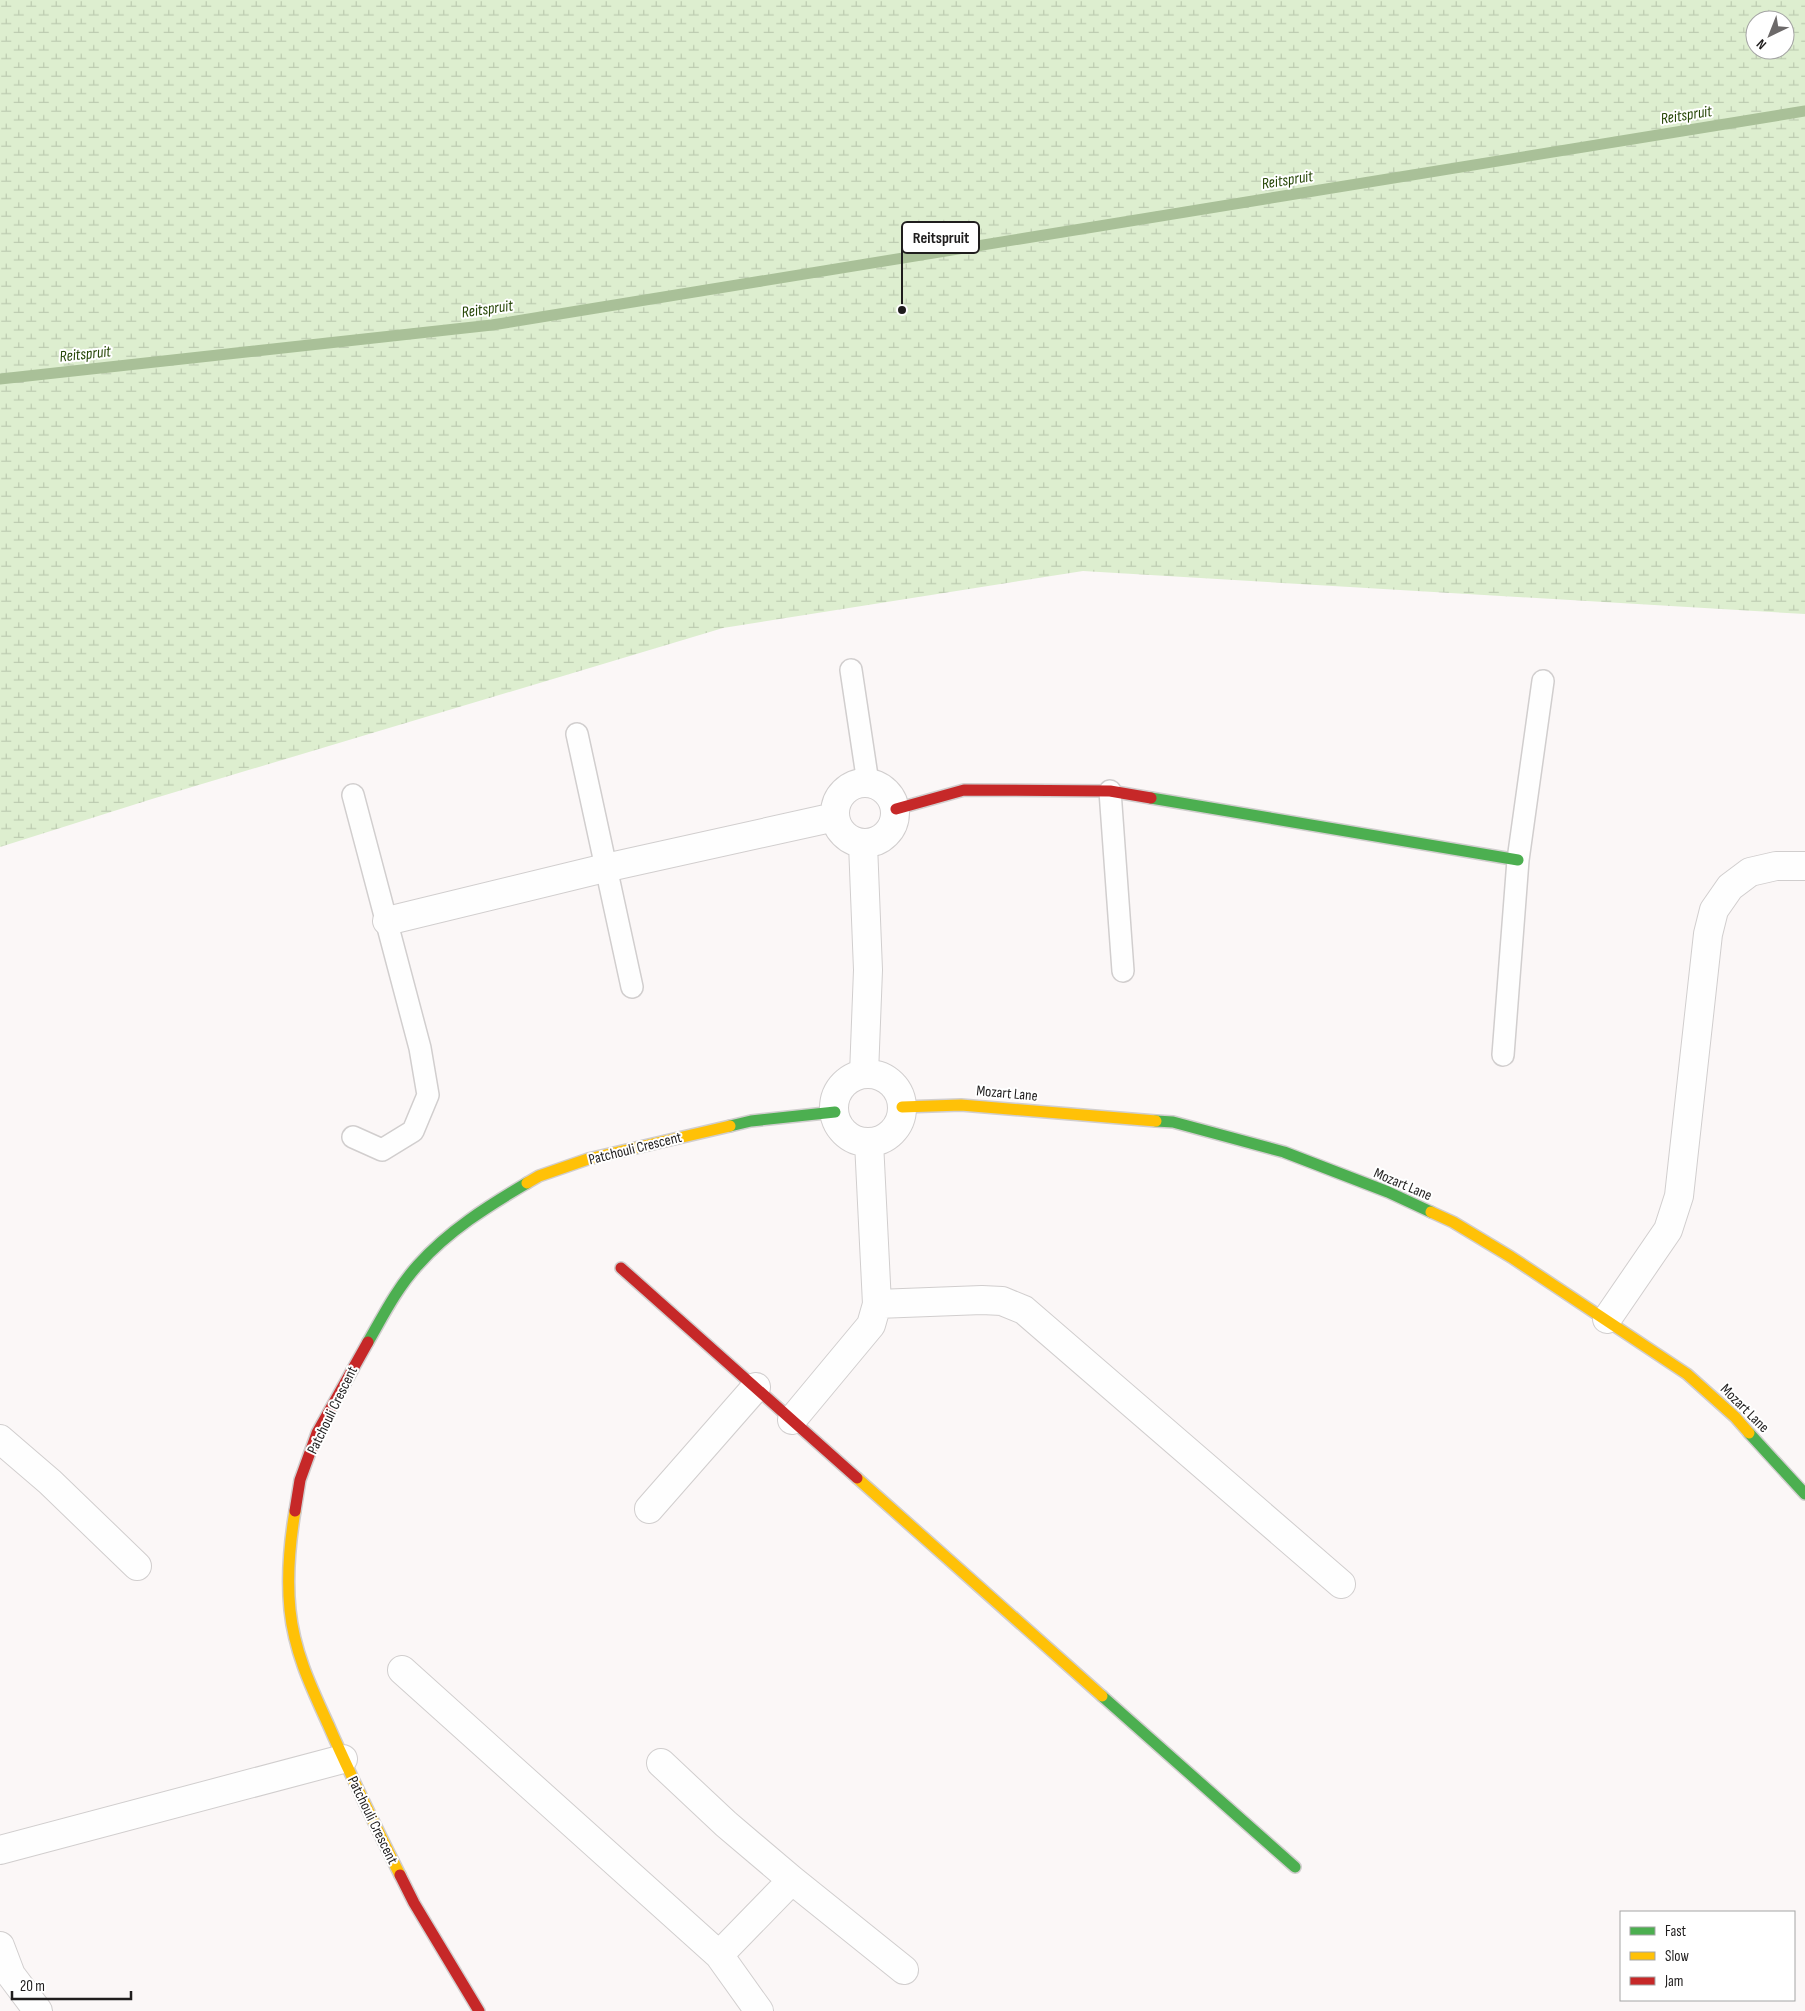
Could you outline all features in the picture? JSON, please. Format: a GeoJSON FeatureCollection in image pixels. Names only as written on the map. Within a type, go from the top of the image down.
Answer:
{"type":"FeatureCollection","features":[{"type":"Feature","properties":{"kind":"street"},"geometry":{"type":"LineString","coordinates":[[868,783],[880,787],[890,796],[896,809],[894,822],[887,834],[876,842],[863,844],[850,840],[840,830],[835,817],[836,804],[843,792],[854,784],[868,783]]}},
{"type":"Feature","properties":{"kind":"street"},"geometry":{"type":"LineString","coordinates":[[896,809],[964,790],[1110,791],[1518,860]]}},
{"type":"Feature","properties":{"kind":"street"},"geometry":{"type":"LineString","coordinates":[[387,922],[605,868],[835,817]]}},
{"type":"Feature","properties":{"kind":"street"},"geometry":{"type":"LineString","coordinates":[[863,844],[868,970],[864,1074]]}},
{"type":"Feature","properties":{"kind":"street"},"geometry":{"type":"LineString","coordinates":[[1607,1319],[1668,1230],[1679,1196],[1708,934],[1714,910],[1730,888],[1750,872],[1776,866],[1805,866]]}},
{"type":"Feature","properties":{"kind":"street"},"geometry":{"type":"LineString","coordinates":[[864,1074],[876,1074],[886,1079],[895,1087],[901,1097],[902,1107],[901,1118],[893,1131],[879,1140],[869,1142],[858,1141],[848,1136],[840,1128],[835,1117],[834,1105],[837,1094],[843,1084],[853,1077],[864,1074]]}},
{"type":"Feature","properties":{"kind":"street","name":"Mozart Lane"},"geometry":{"type":"LineString","coordinates":[[902,1107],[961,1104],[1103,1118],[1173,1122],[1284,1152],[1388,1192],[1453,1222],[1512,1257],[1687,1374],[1735,1417],[1805,1494]]}},
{"type":"Feature","properties":{"kind":"street","name":"Patchouli Crescent"},"geometry":{"type":"LineString","coordinates":[[479,2011],[414,1902],[343,1759],[303,1667],[296,1643],[290,1609],[293,1523],[300,1480],[317,1433],[385,1311],[417,1266],[437,1246],[486,1207],[539,1176],[588,1159],[751,1121],[835,1112]]}},
{"type":"Feature","properties":{"kind":"street"},"geometry":{"type":"LineString","coordinates":[[792,1420],[871,1325],[877,1304],[869,1142]]}},
{"type":"Feature","properties":{"kind":"street"},"geometry":{"type":"LineString","coordinates":[[621,1268],[1295,1867]]}},
{"type":"Feature","properties":{"kind":"street"},"geometry":{"type":"LineString","coordinates":[[877,1304],[982,1300],[1002,1302],[1024,1310],[1341,1584]]}},
{"type":"Feature","properties":{"kind":"street"},"geometry":{"type":"LineString","coordinates":[[649,1510],[756,1387]]}},
{"type":"Feature","properties":{"kind":"street"},"geometry":{"type":"LineString","coordinates":[[0,1439],[50,1482],[137,1566]]}},
{"type":"Feature","properties":{"kind":"street"},"geometry":{"type":"LineString","coordinates":[[402,1670],[719,1955],[759,2011]]}},
{"type":"Feature","properties":{"kind":"street"},"geometry":{"type":"LineString","coordinates":[[0,1850],[343,1759]]}},
{"type":"Feature","properties":{"kind":"street"},"geometry":{"type":"LineString","coordinates":[[661,1763],[726,1824],[904,1970]]}},
{"type":"Feature","properties":{"kind":"street"},"geometry":{"type":"LineString","coordinates":[[719,1955],[792,1880]]}},
{"type":"Feature","properties":{"kind":"street"},"geometry":{"type":"LineString","coordinates":[[0,1946],[11,1975],[38,2011]]}},
{"type":"Feature","properties":{"kind":"lane"},"geometry":{"type":"LineString","coordinates":[[851,670],[868,783]]}},
{"type":"Feature","properties":{"kind":"lane"},"geometry":{"type":"LineString","coordinates":[[1503,1055],[1518,860],[1543,682]]}},
{"type":"Feature","properties":{"kind":"lane"},"geometry":{"type":"LineString","coordinates":[[576,734],[632,987]]}},
{"type":"Feature","properties":{"kind":"lane"},"geometry":{"type":"LineString","coordinates":[[1110,791],[1123,971]]}},
{"type":"Feature","properties":{"kind":"lane"},"geometry":{"type":"LineString","coordinates":[[353,795],[420,1048],[428,1095],[413,1131],[382,1150],[353,1137]]}},
{"type":"Feature","properties":{"kind":"green space","name":"Reitspruit"},"geometry":{"type":"Polygon","coordinates":[[[0,0],[1805,0],[1805,614],[1083,571],[723,628],[152,799],[0,847],[0,0]]]}},
{"type":"Feature","properties":{"kind":"waterway","name":"Reitspruit"},"geometry":{"type":"LineString","coordinates":[[0,379],[492,325],[1805,111]]}},
{"type":"Feature","properties":{"kind":"traffic: fast"},"geometry":{"type":"LineString","coordinates":[[1151,798],[1518,860]]}},
{"type":"Feature","properties":{"kind":"traffic: fast"},"geometry":{"type":"LineString","coordinates":[[730,1126],[751,1121],[835,1112]]}},
{"type":"Feature","properties":{"kind":"traffic: fast"},"geometry":{"type":"LineString","coordinates":[[1156,1121],[1173,1122],[1284,1152],[1388,1192],[1431,1212]]}},
{"type":"Feature","properties":{"kind":"traffic: fast"},"geometry":{"type":"LineString","coordinates":[[368,1342],[403,1283],[418,1265],[455,1230],[527,1183]]}},
{"type":"Feature","properties":{"kind":"traffic: fast"},"geometry":{"type":"LineString","coordinates":[[1749,1433],[1805,1494]]}},
{"type":"Feature","properties":{"kind":"traffic: fast"},"geometry":{"type":"LineString","coordinates":[[1102,1696],[1295,1867]]}},
{"type":"Feature","properties":{"kind":"traffic: slow"},"geometry":{"type":"LineString","coordinates":[[902,1107],[961,1105],[1156,1121]]}},
{"type":"Feature","properties":{"kind":"traffic: slow"},"geometry":{"type":"LineString","coordinates":[[527,1183],[539,1176],[588,1159],[730,1126]]}},
{"type":"Feature","properties":{"kind":"traffic: slow"},"geometry":{"type":"LineString","coordinates":[[1431,1212],[1453,1222],[1511,1257],[1687,1374],[1735,1417],[1749,1433]]}},
{"type":"Feature","properties":{"kind":"traffic: slow"},"geometry":{"type":"LineString","coordinates":[[857,1478],[1102,1696]]}},
{"type":"Feature","properties":{"kind":"traffic: slow"},"geometry":{"type":"LineString","coordinates":[[295,1511],[290,1560],[289,1598],[292,1625],[299,1654],[345,1762],[400,1875]]}},
{"type":"Feature","properties":{"kind":"traffic: jam"},"geometry":{"type":"LineString","coordinates":[[896,809],[964,790],[1110,791],[1151,798]]}},
{"type":"Feature","properties":{"kind":"traffic: jam"},"geometry":{"type":"LineString","coordinates":[[621,1268],[857,1478]]}},
{"type":"Feature","properties":{"kind":"traffic: jam"},"geometry":{"type":"LineString","coordinates":[[295,1511],[300,1480],[317,1433],[368,1342]]}},
{"type":"Feature","properties":{"kind":"traffic: jam"},"geometry":{"type":"LineString","coordinates":[[400,1875],[414,1903],[479,2011]]}},
{"type":"Feature","properties":{"kind":"place","name":"Reitspruit"},"geometry":{"type":"Point","coordinates":[902,310]}}]}
